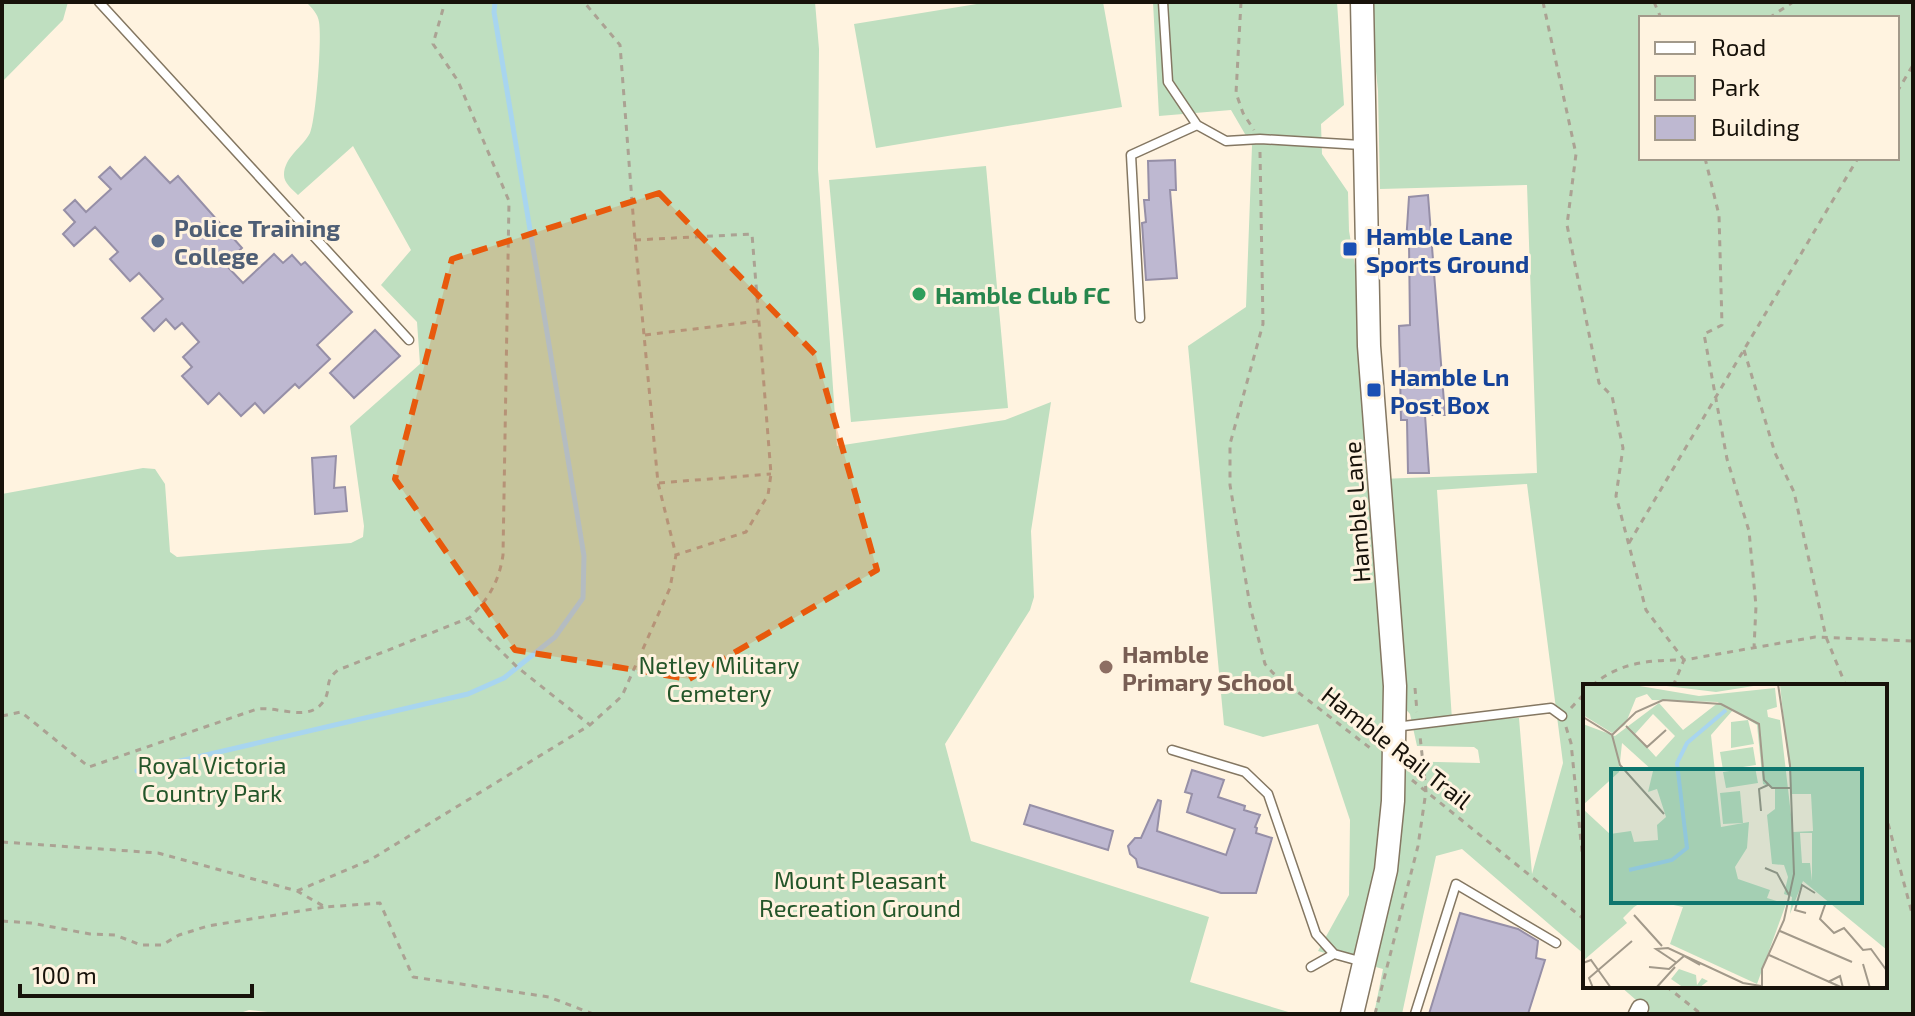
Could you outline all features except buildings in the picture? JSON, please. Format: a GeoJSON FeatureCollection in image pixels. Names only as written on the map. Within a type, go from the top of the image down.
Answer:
{"type":"FeatureCollection","features":[{"type":"Feature","properties":{"kind":"main road","name":"Hamble Lane"},"geometry":{"type":"LineString","coordinates":[[1352,1014],[1386,870],[1394,766],[1395,686],[1369,346],[1362,2]]}},
{"type":"Feature","properties":{"kind":"lane"},"geometry":{"type":"LineString","coordinates":[[99,2],[409,340]]}},
{"type":"Feature","properties":{"kind":"lane"},"geometry":{"type":"LineString","coordinates":[[1163,2],[1168,82],[1197,125],[1226,141],[1260,139],[1366,145]]}},
{"type":"Feature","properties":{"kind":"lane"},"geometry":{"type":"LineString","coordinates":[[1140,318],[1131,155],[1197,125]]}},
{"type":"Feature","properties":{"kind":"lane"},"geometry":{"type":"LineString","coordinates":[[1394,727],[1551,708],[1562,716]]}},
{"type":"Feature","properties":{"kind":"lane"},"geometry":{"type":"LineString","coordinates":[[1172,750],[1245,772],[1268,794],[1316,934],[1334,954],[1364,963]]}},
{"type":"Feature","properties":{"kind":"lane"},"geometry":{"type":"LineString","coordinates":[[1415,1014],[1456,884],[1556,943]]}},
{"type":"Feature","properties":{"kind":"lane"},"geometry":{"type":"LineString","coordinates":[[1311,967],[1334,954]]}},
{"type":"Feature","properties":{"kind":"path"},"geometry":{"type":"LineString","coordinates":[[2,716],[21,712],[89,767],[257,709],[270,707],[303,714],[312,712],[324,700],[329,677],[338,670],[469,618],[484,603],[501,572],[503,555],[509,201],[458,81],[433,44],[445,2]]}},
{"type":"Feature","properties":{"kind":"path"},"geometry":{"type":"LineString","coordinates":[[297,891],[370,860],[590,725],[622,696],[670,588],[676,555],[658,483],[620,45],[584,2]]}},
{"type":"Feature","properties":{"kind":"path","name":"Hamble Rail Trail"},"geometry":{"type":"LineString","coordinates":[[1241,2],[1236,93],[1243,113],[1260,139],[1263,324],[1230,444],[1230,485],[1250,606],[1265,664],[1583,918]]}},
{"type":"Feature","properties":{"kind":"path"},"geometry":{"type":"LineString","coordinates":[[1543,2],[1576,154],[1567,225],[1599,383],[1612,396],[1623,448],[1616,496],[1646,610],[1684,660]]}},
{"type":"Feature","properties":{"kind":"path"},"geometry":{"type":"LineString","coordinates":[[1772,16],[1793,2]]}},
{"type":"Feature","properties":{"kind":"path"},"geometry":{"type":"LineString","coordinates":[[1899,89],[1913,65]]}},
{"type":"Feature","properties":{"kind":"path"},"geometry":{"type":"LineString","coordinates":[[1705,160],[1719,215],[1722,325],[1704,334],[1727,459],[1749,531],[1756,606],[1754,648]]}},
{"type":"Feature","properties":{"kind":"path"},"geometry":{"type":"LineString","coordinates":[[1628,544],[1857,160]]}},
{"type":"Feature","properties":{"kind":"path"},"geometry":{"type":"LineString","coordinates":[[635,240],[752,234],[771,474],[768,495],[746,532],[676,555]]}},
{"type":"Feature","properties":{"kind":"path"},"geometry":{"type":"LineString","coordinates":[[645,335],[759,321]]}},
{"type":"Feature","properties":{"kind":"path"},"geometry":{"type":"LineString","coordinates":[[1743,350],[1775,453],[1794,492],[1826,637],[1845,684]]}},
{"type":"Feature","properties":{"kind":"path"},"geometry":{"type":"LineString","coordinates":[[658,483],[771,474]]}},
{"type":"Feature","properties":{"kind":"path"},"geometry":{"type":"LineString","coordinates":[[469,618],[517,667],[590,725]]}},
{"type":"Feature","properties":{"kind":"path"},"geometry":{"type":"LineString","coordinates":[[1595,684],[1627,666],[1656,660],[1684,660],[1815,637],[1913,641]]}},
{"type":"Feature","properties":{"kind":"path"},"geometry":{"type":"LineString","coordinates":[[1674,684],[1684,660]]}},
{"type":"Feature","properties":{"kind":"path"},"geometry":{"type":"LineString","coordinates":[[1583,695],[1562,716],[1571,743],[1583,861]]}},
{"type":"Feature","properties":{"kind":"path"},"geometry":{"type":"LineString","coordinates":[[1375,1014],[1418,846],[1426,791]]}},
{"type":"Feature","properties":{"kind":"path"},"geometry":{"type":"LineString","coordinates":[[1887,820],[1913,917]]}},
{"type":"Feature","properties":{"kind":"path"},"geometry":{"type":"LineString","coordinates":[[2,842],[158,853],[297,891],[325,907]]}},
{"type":"Feature","properties":{"kind":"path"},"geometry":{"type":"LineString","coordinates":[[2,921],[115,935],[141,945],[162,945],[179,935],[208,926],[325,907],[380,903],[413,977],[549,997],[593,1014]]}},
{"type":"Feature","properties":{"kind":"path"},"geometry":{"type":"LineString","coordinates":[[1668,988],[1701,1014]]}},
{"type":"Feature","properties":{"kind":"highlighted area"},"geometry":{"type":"Polygon","coordinates":[[[659,193],[816,355],[877,570],[689,679],[515,650],[395,479],[452,259],[659,193]]]}},
{"type":"Feature","properties":{"kind":"green space"},"geometry":{"type":"Polygon","coordinates":[[[2,2],[68,2],[63,20],[2,82],[2,2]]]}},
{"type":"Feature","properties":{"kind":"green space"},"geometry":{"type":"Polygon","coordinates":[[[306,2],[815,2],[819,49],[818,169],[837,446],[1005,420],[1051,402],[1031,531],[1034,597],[1030,610],[945,744],[971,841],[1209,917],[1190,982],[1295,1014],[286,1014],[249,1010],[237,1014],[2,1014],[2,494],[143,468],[155,469],[165,484],[170,552],[177,557],[351,543],[363,537],[364,526],[350,426],[420,364],[417,322],[381,285],[411,250],[353,146],[298,195],[284,178],[290,157],[310,133],[314,112],[320,31],[317,16],[306,2]]]}},
{"type":"Feature","properties":{"kind":"green space"},"geometry":{"type":"Polygon","coordinates":[[[989,2],[1103,2],[1122,107],[876,148],[854,24],[989,2]]]}},
{"type":"Feature","properties":{"kind":"green space"},"geometry":{"type":"Polygon","coordinates":[[[1153,2],[1337,2],[1344,105],[1321,124],[1322,154],[1348,192],[1349,231],[1369,346],[1380,479],[1537,473],[1527,185],[1380,189],[1378,91],[1369,2],[1913,2],[1913,1014],[1652,1014],[1622,988],[1887,988],[1887,684],[1583,684],[1583,953],[1462,849],[1436,856],[1402,1014],[1374,1014],[1383,969],[1318,951],[1349,895],[1350,820],[1318,724],[1263,737],[1224,725],[1188,346],[1246,307],[1252,146],[1231,110],[1159,116],[1153,2]],[[1527,484],[1437,490],[1452,720],[1519,718],[1532,874],[1563,763],[1527,484]],[[1401,704],[1394,761],[1480,763],[1478,750],[1474,747],[1417,746],[1410,714],[1401,704]]]}},
{"type":"Feature","properties":{"kind":"green space","name":"Hamble Club FC"},"geometry":{"type":"Polygon","coordinates":[[[986,166],[1008,408],[851,422],[829,180],[986,166]]]}},
{"type":"Feature","properties":{"kind":"waterway"},"geometry":{"type":"LineString","coordinates":[[137,771],[468,694],[504,678],[555,637],[583,598],[584,556],[494,12],[495,2]]}},
{"type":"Feature","properties":{"kind":"place","name":"Police Training College"},"geometry":{"type":"Point","coordinates":[158,241]}},
{"type":"Feature","properties":{"kind":"place","name":"Hamble Lane Sports Ground"},"geometry":{"type":"Point","coordinates":[1350,249]}},
{"type":"Feature","properties":{"kind":"place","name":"Hamble Club FC"},"geometry":{"type":"Point","coordinates":[919,294]}},
{"type":"Feature","properties":{"kind":"place","name":"Hamble Ln Post Box"},"geometry":{"type":"Point","coordinates":[1374,390]}},
{"type":"Feature","properties":{"kind":"place","name":"Hamble Primary School"},"geometry":{"type":"Point","coordinates":[1106,667]}},
{"type":"Feature","properties":{"kind":"park label","name":"Netley Military Cemetery"},"geometry":{"type":"Point","coordinates":[719,678]}},
{"type":"Feature","properties":{"kind":"park label","name":"Royal Victoria Country Park"},"geometry":{"type":"Point","coordinates":[212,778]}},
{"type":"Feature","properties":{"kind":"park label","name":"Mount Pleasant Recreation Ground"},"geometry":{"type":"Point","coordinates":[860,893]}}]}
